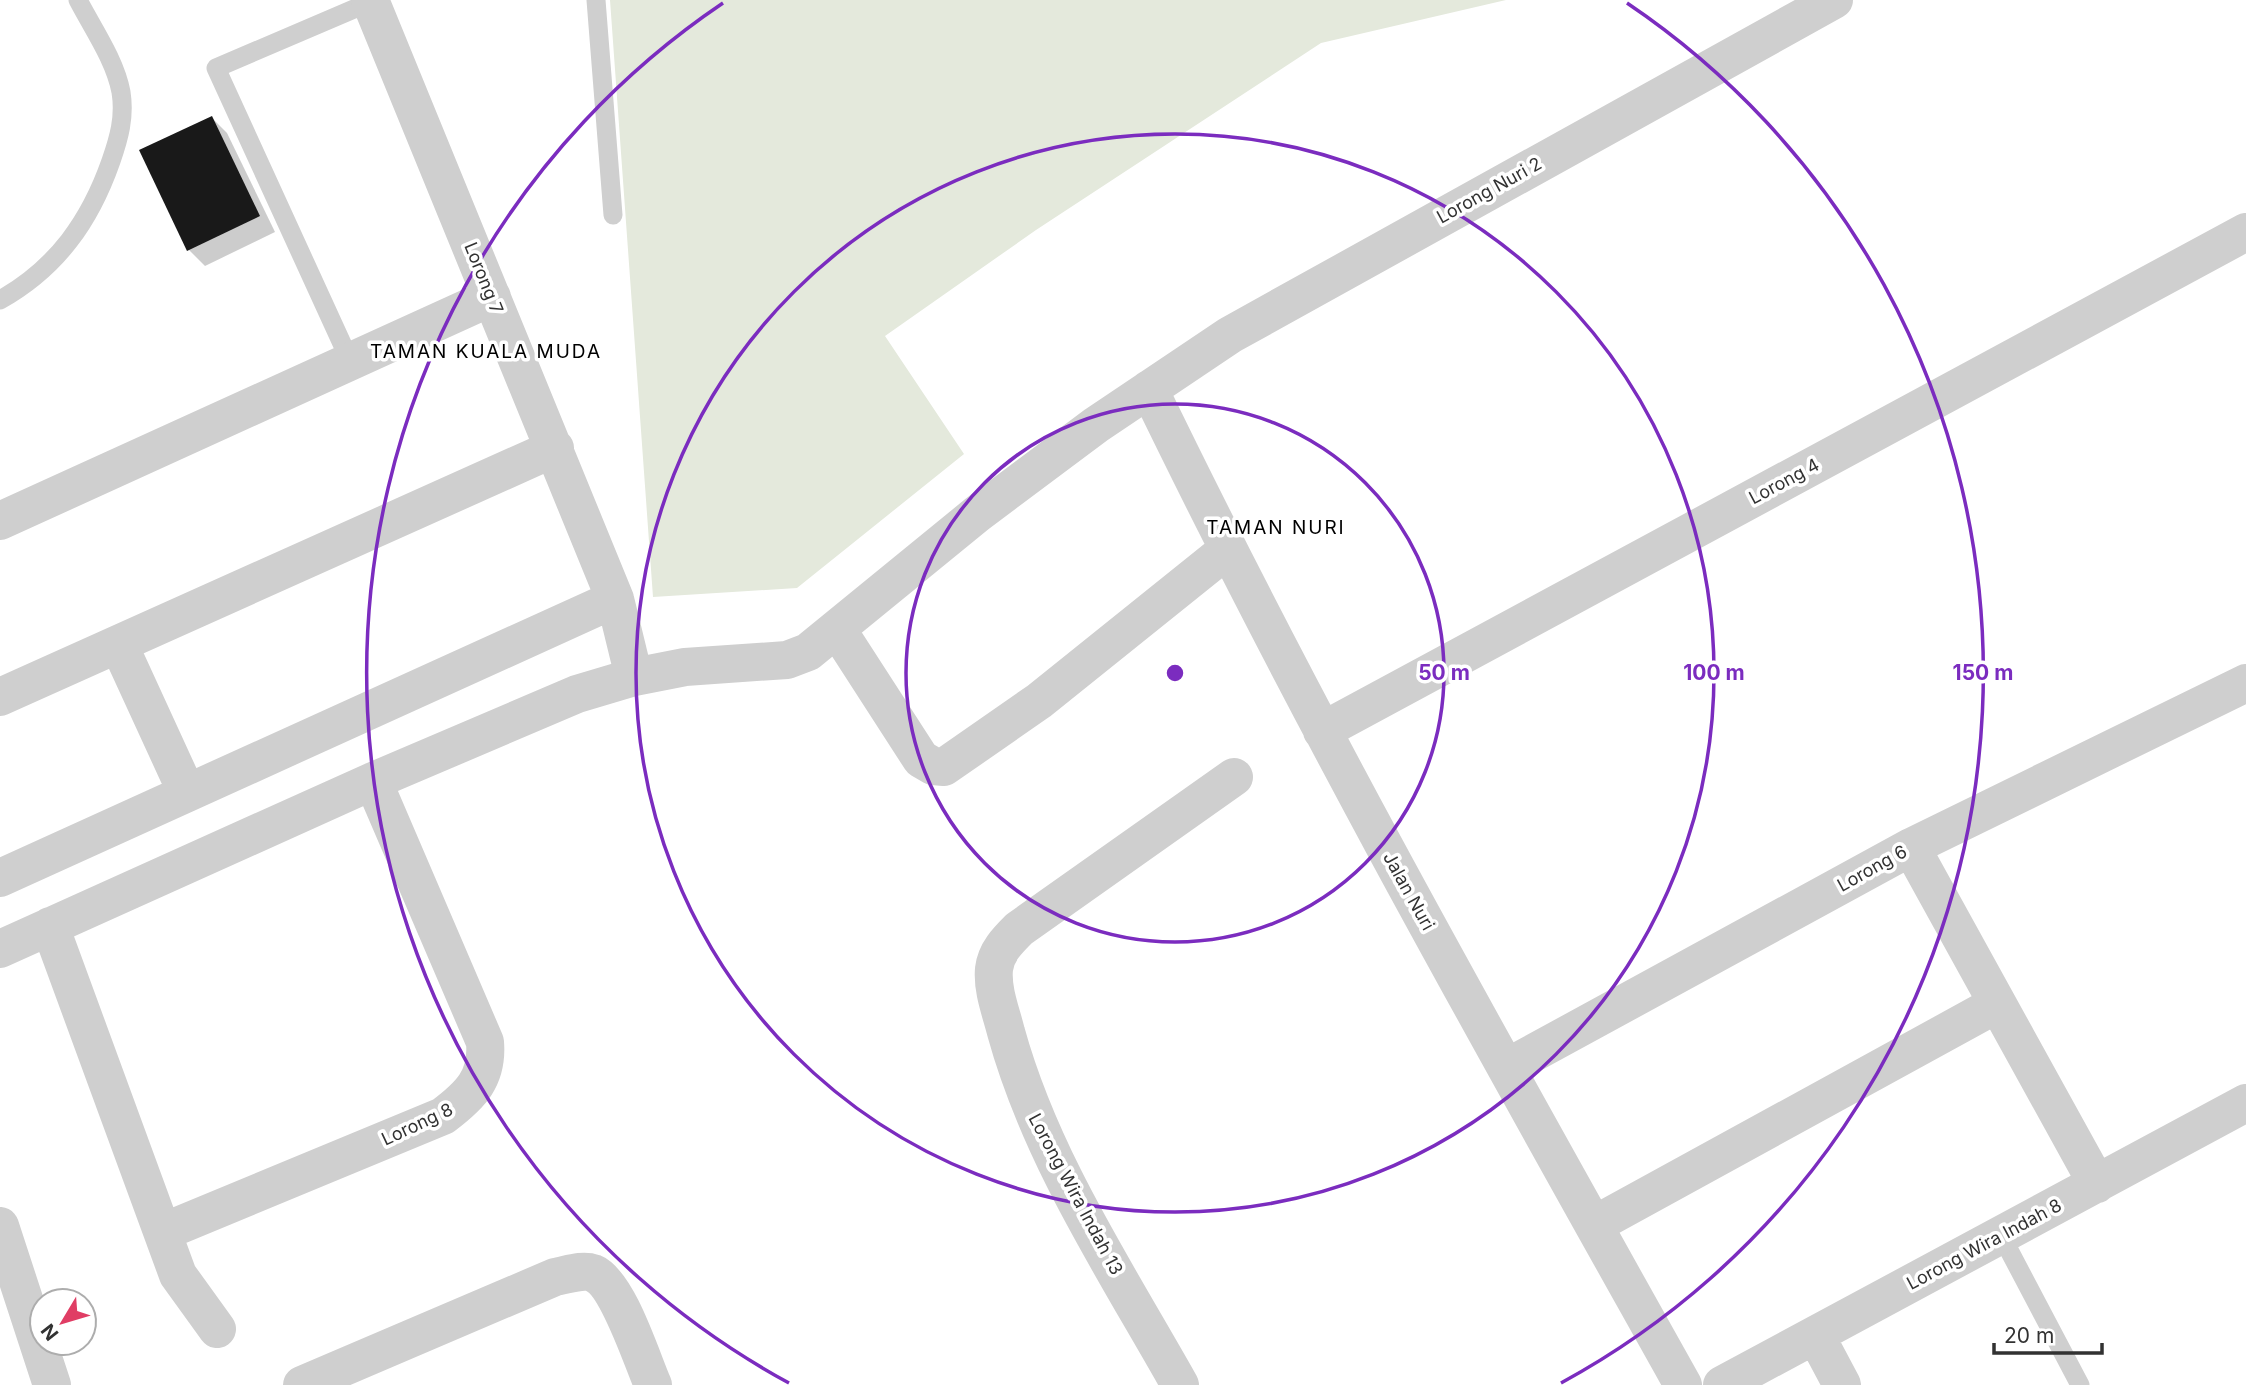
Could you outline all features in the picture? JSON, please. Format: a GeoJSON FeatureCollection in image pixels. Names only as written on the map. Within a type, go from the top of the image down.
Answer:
{"type":"FeatureCollection","features":[{"type":"Feature","properties":{"kind":"street","name":"Lorong Nuri 2"},"geometry":{"type":"LineString","coordinates":[[0,949],[373,780],[577,694],[634,677],[685,667],[787,660],[808,652],[977,514],[1149,389],[1230,335],[1834,0]]}},
{"type":"Feature","properties":{"kind":"street","name":"Lorong 7"},"geometry":{"type":"LineString","coordinates":[[372,1],[615,599],[634,677]]}},
{"type":"Feature","properties":{"kind":"street","name":"Lorong 4"},"geometry":{"type":"LineString","coordinates":[[1322,732],[2246,232]]}},
{"type":"Feature","properties":{"kind":"street"},"geometry":{"type":"LineString","coordinates":[[0,521],[492,297]]}},
{"type":"Feature","properties":{"kind":"street","name":"Jalan Nuri"},"geometry":{"type":"LineString","coordinates":[[1149,389],[1227,550],[1322,732],[1683,1385]]}},
{"type":"Feature","properties":{"kind":"street"},"geometry":{"type":"LineString","coordinates":[[0,697],[555,448]]}},
{"type":"Feature","properties":{"kind":"street"},"geometry":{"type":"LineString","coordinates":[[837,629],[921,759],[933,766],[944,767],[1039,701],[1227,550]]}},
{"type":"Feature","properties":{"kind":"street"},"geometry":{"type":"LineString","coordinates":[[0,878],[186,791],[615,599]]}},
{"type":"Feature","properties":{"kind":"street"},"geometry":{"type":"LineString","coordinates":[[119,645],[186,791]]}},
{"type":"Feature","properties":{"kind":"street","name":"Lorong 6"},"geometry":{"type":"LineString","coordinates":[[1506,1068],[1911,847],[2246,683]]}},
{"type":"Feature","properties":{"kind":"street","name":"Lorong Wira Indah 13"},"geometry":{"type":"LineString","coordinates":[[1180,1385],[1039,1127],[1016,1066],[995,991],[994,968],[1001,947],[1018,929],[1234,777]]}},
{"type":"Feature","properties":{"kind":"street","name":"Lorong 8"},"geometry":{"type":"LineString","coordinates":[[163,1232],[443,1116],[474,1091],[481,1077],[486,1059],[485,1042],[373,780]]}},
{"type":"Feature","properties":{"kind":"street"},"geometry":{"type":"LineString","coordinates":[[1911,847],[2097,1184]]}},
{"type":"Feature","properties":{"kind":"street"},"geometry":{"type":"LineString","coordinates":[[50,926],[178,1275],[216,1329]]}},
{"type":"Feature","properties":{"kind":"street"},"geometry":{"type":"LineString","coordinates":[[1594,1225],[1997,1004]]}},
{"type":"Feature","properties":{"kind":"street","name":"Lorong Wira Indah 8"},"geometry":{"type":"LineString","coordinates":[[1722,1385],[2246,1103]]}},
{"type":"Feature","properties":{"kind":"street"},"geometry":{"type":"LineString","coordinates":[[0,1226],[52,1385]]}},
{"type":"Feature","properties":{"kind":"street"},"geometry":{"type":"LineString","coordinates":[[302,1385],[555,1278],[579,1272],[592,1273],[603,1279],[614,1295],[653,1385]]}},
{"type":"Feature","properties":{"kind":"street"},"geometry":{"type":"LineString","coordinates":[[1816,1336],[1842,1385]]}},
{"type":"Feature","properties":{"kind":"lane"},"geometry":{"type":"LineString","coordinates":[[0,300],[38,275],[75,235],[100,192],[122,123],[117,77],[78,0]]}},
{"type":"Feature","properties":{"kind":"lane"},"geometry":{"type":"LineString","coordinates":[[596,0],[613,215]]}},
{"type":"Feature","properties":{"kind":"lane"},"geometry":{"type":"LineString","coordinates":[[350,362],[216,68],[372,1]]}},
{"type":"Feature","properties":{"kind":"lane"},"geometry":{"type":"LineString","coordinates":[[2001,1234],[2080,1385]]}},
{"type":"Feature","properties":{"kind":"shaded area"},"geometry":{"type":"Polygon","coordinates":[[[610,0],[1506,0],[1321,43],[1036,230],[885,336],[964,454],[797,588],[653,597],[610,0]]]}},
{"type":"Feature","properties":{"kind":"building"},"geometry":{"type":"Polygon","coordinates":[[[212,116],[260,216],[187,251],[139,150],[212,116]]]}},
{"type":"Feature","properties":{"kind":"district","name":"TAMAN KUALA MUDA"},"geometry":{"type":"Point","coordinates":[486,351]}},
{"type":"Feature","properties":{"kind":"district","name":"TAMAN NURI"},"geometry":{"type":"Point","coordinates":[1276,527]}}]}
